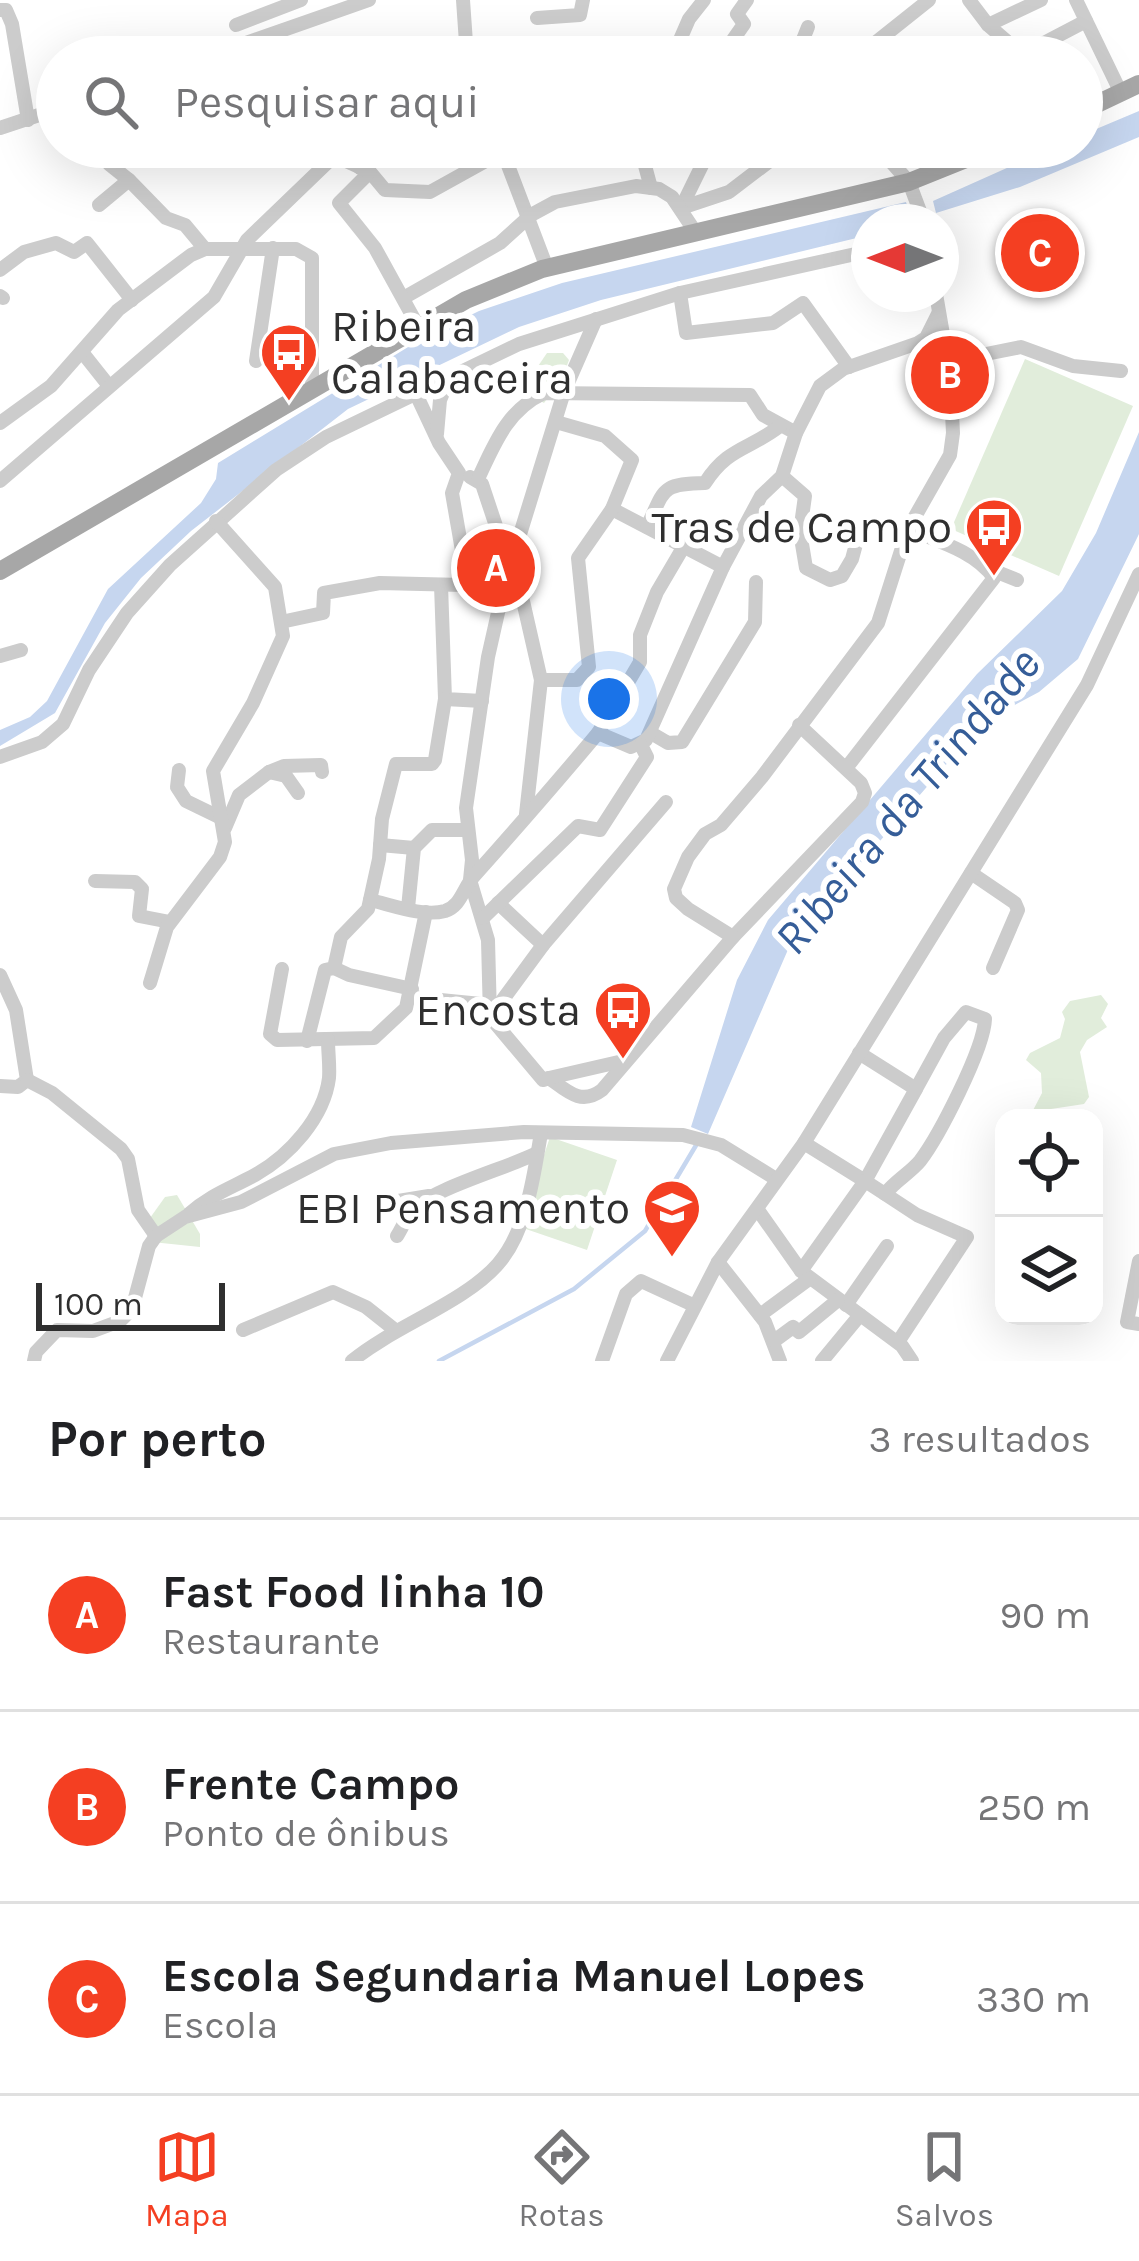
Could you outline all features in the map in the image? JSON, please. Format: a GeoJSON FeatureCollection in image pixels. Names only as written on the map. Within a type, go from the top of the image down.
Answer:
{"type":"FeatureCollection","features":[{"type":"Feature","properties":{"kind":"main road"},"geometry":{"type":"LineString","coordinates":[[0,571],[466,300],[547,268],[913,189],[954,168]]}},
{"type":"Feature","properties":{"kind":"street"},"geometry":{"type":"LineString","coordinates":[[236,25],[301,0]]}},
{"type":"Feature","properties":{"kind":"street"},"geometry":{"type":"LineString","coordinates":[[267,36],[369,0]]}},
{"type":"Feature","properties":{"kind":"street"},"geometry":{"type":"LineString","coordinates":[[463,0],[466,36]]}},
{"type":"Feature","properties":{"kind":"street"},"geometry":{"type":"LineString","coordinates":[[537,18],[580,15],[583,0]]}},
{"type":"Feature","properties":{"kind":"street"},"geometry":{"type":"LineString","coordinates":[[682,36],[704,0]]}},
{"type":"Feature","properties":{"kind":"street"},"geometry":{"type":"LineString","coordinates":[[736,36],[744,24],[737,14],[747,0]]}},
{"type":"Feature","properties":{"kind":"street"},"geometry":{"type":"LineString","coordinates":[[889,36],[929,0]]}},
{"type":"Feature","properties":{"kind":"street"},"geometry":{"type":"LineString","coordinates":[[969,0],[1001,36]]}},
{"type":"Feature","properties":{"kind":"street"},"geometry":{"type":"LineString","coordinates":[[988,25],[1041,0]]}},
{"type":"Feature","properties":{"kind":"street"},"geometry":{"type":"LineString","coordinates":[[1076,0],[1096,36]]}},
{"type":"Feature","properties":{"kind":"street"},"geometry":{"type":"LineString","coordinates":[[0,10],[6,10],[12,24],[28,119]]}},
{"type":"Feature","properties":{"kind":"street"},"geometry":{"type":"LineString","coordinates":[[1059,36],[1086,21]]}},
{"type":"Feature","properties":{"kind":"street"},"geometry":{"type":"LineString","coordinates":[[804,36],[808,27]]}},
{"type":"Feature","properties":{"kind":"street"},"geometry":{"type":"LineString","coordinates":[[1103,47],[1130,89]]}},
{"type":"Feature","properties":{"kind":"street"},"geometry":{"type":"LineString","coordinates":[[0,128],[36,116]]}},
{"type":"Feature","properties":{"kind":"street"},"geometry":{"type":"LineString","coordinates":[[115,168],[166,218],[185,225],[205,250]]}},
{"type":"Feature","properties":{"kind":"street"},"geometry":{"type":"LineString","coordinates":[[0,481],[214,296],[243,248],[320,168]]}},
{"type":"Feature","properties":{"kind":"street"},"geometry":{"type":"LineString","coordinates":[[362,168],[385,190],[430,192],[472,168]]}},
{"type":"Feature","properties":{"kind":"street"},"geometry":{"type":"LineString","coordinates":[[512,168],[526,220],[547,268]]}},
{"type":"Feature","properties":{"kind":"street"},"geometry":{"type":"LineString","coordinates":[[646,168],[651,188]]}},
{"type":"Feature","properties":{"kind":"street"},"geometry":{"type":"LineString","coordinates":[[681,208],[701,168]]}},
{"type":"Feature","properties":{"kind":"street"},"geometry":{"type":"LineString","coordinates":[[681,208],[729,192],[760,168]]}},
{"type":"Feature","properties":{"kind":"street"},"geometry":{"type":"LineString","coordinates":[[896,168],[913,189],[918,204]]}},
{"type":"Feature","properties":{"kind":"street"},"geometry":{"type":"LineString","coordinates":[[365,170],[339,203],[375,248],[418,328]]}},
{"type":"Feature","properties":{"kind":"street"},"geometry":{"type":"LineString","coordinates":[[99,205],[130,180]]}},
{"type":"Feature","properties":{"kind":"street"},"geometry":{"type":"LineString","coordinates":[[405,297],[500,243],[555,202],[636,186],[651,188],[672,197],[696,233]]}},
{"type":"Feature","properties":{"kind":"street"},"geometry":{"type":"LineString","coordinates":[[0,270],[24,252],[56,243],[74,252],[87,243],[132,300]]}},
{"type":"Feature","properties":{"kind":"street"},"geometry":{"type":"LineString","coordinates":[[256,361],[273,248]]}},
{"type":"Feature","properties":{"kind":"street"},"geometry":{"type":"LineString","coordinates":[[0,422],[51,386],[132,300],[191,255],[205,250],[301,250],[314,264],[312,391]]}},
{"type":"Feature","properties":{"kind":"street"},"geometry":{"type":"LineString","coordinates":[[0,757],[42,742],[63,724],[89,670],[127,614],[216,521],[292,459],[357,421],[519,344],[680,293],[851,255]]}},
{"type":"Feature","properties":{"kind":"street"},"geometry":{"type":"LineString","coordinates":[[680,293],[686,333],[773,322],[803,303],[849,367]]}},
{"type":"Feature","properties":{"kind":"street"},"geometry":{"type":"LineString","coordinates":[[483,918],[578,826],[600,830],[646,757],[651,722],[723,567],[761,496],[782,476],[796,433],[820,386],[849,367],[918,344],[938,314]]}},
{"type":"Feature","properties":{"kind":"street"},"geometry":{"type":"LineString","coordinates":[[734,937],[688,909],[674,889],[705,834],[735,809],[871,638],[908,529],[950,455],[950,375],[938,314]]}},
{"type":"Feature","properties":{"kind":"street"},"geometry":{"type":"LineString","coordinates":[[596,320],[565,392],[504,586],[466,808],[470,880],[483,918],[490,1011],[543,1080],[623,1061]]}},
{"type":"Feature","properties":{"kind":"street"},"geometry":{"type":"LineString","coordinates":[[950,375],[986,354],[1021,347],[1073,366],[1121,371]]}},
{"type":"Feature","properties":{"kind":"street"},"geometry":{"type":"LineString","coordinates":[[82,352],[110,386]]}},
{"type":"Feature","properties":{"kind":"street"},"geometry":{"type":"LineString","coordinates":[[437,439],[440,400],[449,378]]}},
{"type":"Feature","properties":{"kind":"street"},"geometry":{"type":"LineString","coordinates":[[510,568],[478,479],[502,429],[526,401],[544,393],[565,392],[750,395],[763,415],[796,433]]}},
{"type":"Feature","properties":{"kind":"street"},"geometry":{"type":"LineString","coordinates":[[416,394],[459,473],[478,479]]}},
{"type":"Feature","properties":{"kind":"street"},"geometry":{"type":"LineString","coordinates":[[541,680],[577,680],[589,667],[578,558],[612,509],[632,460],[605,436],[556,422]]}},
{"type":"Feature","properties":{"kind":"street"},"geometry":{"type":"LineString","coordinates":[[646,527],[664,492],[674,483],[705,483],[734,449],[759,442],[780,426]]}},
{"type":"Feature","properties":{"kind":"street"},"geometry":{"type":"LineString","coordinates":[[459,473],[452,493],[468,586]]}},
{"type":"Feature","properties":{"kind":"street"},"geometry":{"type":"LineString","coordinates":[[782,476],[805,496],[800,532],[806,568],[830,580],[842,576],[852,560],[859,533],[872,529],[898,533],[908,529],[1017,580]]}},
{"type":"Feature","properties":{"kind":"street"},"geometry":{"type":"LineString","coordinates":[[612,509],[723,567]]}},
{"type":"Feature","properties":{"kind":"street"},"geometry":{"type":"LineString","coordinates":[[150,983],[170,922],[220,856],[225,842],[213,771],[283,636],[275,587],[216,521]]}},
{"type":"Feature","properties":{"kind":"street"},"geometry":{"type":"LineString","coordinates":[[494,521],[521,533]]}},
{"type":"Feature","properties":{"kind":"street"},"geometry":{"type":"LineString","coordinates":[[370,900],[426,912],[457,905],[470,880],[598,733],[640,662],[640,635],[657,592],[684,546]]}},
{"type":"Feature","properties":{"kind":"street"},"geometry":{"type":"LineString","coordinates":[[847,767],[988,589],[994,578],[987,568]]}},
{"type":"Feature","properties":{"kind":"street"},"geometry":{"type":"LineString","coordinates":[[667,1361],[718,1262],[804,1143],[1087,685],[1139,574]]}},
{"type":"Feature","properties":{"kind":"street"},"geometry":{"type":"LineString","coordinates":[[598,733],[632,747],[646,739],[682,742],[755,622],[756,582]]}},
{"type":"Feature","properties":{"kind":"street"},"geometry":{"type":"LineString","coordinates":[[281,622],[323,613],[324,593],[380,583],[504,586],[523,602],[541,680],[526,816]]}},
{"type":"Feature","properties":{"kind":"street"},"geometry":{"type":"LineString","coordinates":[[334,968],[341,937],[356,924],[370,900],[382,818],[396,764],[432,764],[435,760],[445,699],[441,585]]}},
{"type":"Feature","properties":{"kind":"street"},"geometry":{"type":"LineString","coordinates":[[0,656],[21,650]]}},
{"type":"Feature","properties":{"kind":"street"},"geometry":{"type":"LineString","coordinates":[[445,699],[482,701]]}},
{"type":"Feature","properties":{"kind":"street"},"geometry":{"type":"LineString","coordinates":[[549,1078],[570,1094],[588,1098],[602,1090],[734,937],[864,798],[864,788],[847,767],[799,725]]}},
{"type":"Feature","properties":{"kind":"street"},"geometry":{"type":"LineString","coordinates":[[223,823],[239,795],[269,772],[284,766],[320,765],[322,772]]}},
{"type":"Feature","properties":{"kind":"street"},"geometry":{"type":"LineString","coordinates":[[179,770],[177,787],[187,800],[223,823]]}},
{"type":"Feature","properties":{"kind":"street"},"geometry":{"type":"LineString","coordinates":[[269,772],[286,776],[298,793]]}},
{"type":"Feature","properties":{"kind":"street"},"geometry":{"type":"LineString","coordinates":[[490,1011],[666,802]]}},
{"type":"Feature","properties":{"kind":"street"},"geometry":{"type":"LineString","coordinates":[[408,908],[414,848],[432,830],[469,830]]}},
{"type":"Feature","properties":{"kind":"street"},"geometry":{"type":"LineString","coordinates":[[380,845],[414,848]]}},
{"type":"Feature","properties":{"kind":"street"},"geometry":{"type":"LineString","coordinates":[[971,873],[1015,903],[1018,910],[993,968]]}},
{"type":"Feature","properties":{"kind":"street"},"geometry":{"type":"LineString","coordinates":[[95,881],[134,882],[142,889],[139,916],[170,922]]}},
{"type":"Feature","properties":{"kind":"street"},"geometry":{"type":"LineString","coordinates":[[498,903],[543,945]]}},
{"type":"Feature","properties":{"kind":"street"},"geometry":{"type":"LineString","coordinates":[[283,969],[270,1034],[277,1040],[374,1038],[406,1008],[426,912]]}},
{"type":"Feature","properties":{"kind":"street"},"geometry":{"type":"LineString","coordinates":[[307,1041],[326,970],[334,968],[411,993],[490,1011]]}},
{"type":"Feature","properties":{"kind":"street"},"geometry":{"type":"LineString","coordinates":[[0,975],[16,1010],[27,1080]]}},
{"type":"Feature","properties":{"kind":"street"},"geometry":{"type":"LineString","coordinates":[[760,1315],[805,1275],[866,1181],[944,1038],[966,1012],[985,1019],[976,1057],[919,1163],[885,1194]]}},
{"type":"Feature","properties":{"kind":"street"},"geometry":{"type":"LineString","coordinates":[[34,1361],[36,1352],[57,1330],[93,1331],[120,1321],[132,1310],[138,1277],[156,1236],[208,1197],[259,1173],[299,1140],[320,1106],[329,1079],[328,1040]]}},
{"type":"Feature","properties":{"kind":"street"},"geometry":{"type":"LineString","coordinates":[[859,1053],[916,1089]]}},
{"type":"Feature","properties":{"kind":"street"},"geometry":{"type":"LineString","coordinates":[[0,1086],[18,1087],[27,1080]]}},
{"type":"Feature","properties":{"kind":"street"},"geometry":{"type":"LineString","coordinates":[[27,1080],[52,1093],[121,1149],[128,1159],[138,1210],[156,1236]]}},
{"type":"Feature","properties":{"kind":"street"},"geometry":{"type":"LineString","coordinates":[[185,1217],[241,1202],[334,1154],[391,1143],[541,1132],[683,1136],[722,1145],[776,1179]]}},
{"type":"Feature","properties":{"kind":"street"},"geometry":{"type":"LineString","coordinates":[[352,1361],[497,1265],[515,1236],[541,1132]]}},
{"type":"Feature","properties":{"kind":"street"},"geometry":{"type":"LineString","coordinates":[[804,1143],[917,1216],[967,1238],[898,1342]]}},
{"type":"Feature","properties":{"kind":"street"},"geometry":{"type":"LineString","coordinates":[[386,1203],[434,1195],[537,1153]]}},
{"type":"Feature","properties":{"kind":"street"},"geometry":{"type":"LineString","coordinates":[[397,1236],[413,1208],[434,1195]]}},
{"type":"Feature","properties":{"kind":"street"},"geometry":{"type":"LineString","coordinates":[[758,1210],[805,1275],[898,1342],[912,1361]]}},
{"type":"Feature","properties":{"kind":"street"},"geometry":{"type":"LineString","coordinates":[[774,1341],[793,1327],[799,1332],[842,1303],[887,1246]]}},
{"type":"Feature","properties":{"kind":"street"},"geometry":{"type":"LineString","coordinates":[[1139,1261],[1127,1322],[1139,1324]]}},
{"type":"Feature","properties":{"kind":"street"},"geometry":{"type":"LineString","coordinates":[[718,1262],[760,1315],[780,1361]]}},
{"type":"Feature","properties":{"kind":"street"},"geometry":{"type":"LineString","coordinates":[[602,1361],[626,1294],[640,1281],[693,1305]]}},
{"type":"Feature","properties":{"kind":"street"},"geometry":{"type":"LineString","coordinates":[[243,1330],[333,1292],[366,1307],[395,1330]]}},
{"type":"Feature","properties":{"kind":"street"},"geometry":{"type":"LineString","coordinates":[[822,1361],[860,1315]]}},
{"type":"Feature","properties":{"kind":"green space"},"geometry":{"type":"Polygon","coordinates":[[[547,353],[563,353],[569,360],[544,403],[530,395],[532,375],[547,353]]]}},
{"type":"Feature","properties":{"kind":"green space"},"geometry":{"type":"Polygon","coordinates":[[[1025,359],[1133,406],[1059,576],[951,529],[1025,359]]]}},
{"type":"Feature","properties":{"kind":"green space"},"geometry":{"type":"Polygon","coordinates":[[[1101,995],[1108,1004],[1101,1018],[1107,1027],[1087,1040],[1080,1052],[1089,1097],[1084,1104],[1034,1109],[1042,1093],[1041,1073],[1026,1060],[1030,1053],[1060,1038],[1062,1012],[1070,1001],[1101,995]]]}},
{"type":"Feature","properties":{"kind":"green space"},"geometry":{"type":"Polygon","coordinates":[[[550,1137],[617,1160],[587,1250],[520,1227],[550,1137]]]}},
{"type":"Feature","properties":{"kind":"green space"},"geometry":{"type":"Polygon","coordinates":[[[177,1195],[200,1234],[200,1247],[152,1242],[150,1218],[165,1197],[177,1195]]]}},
{"type":"Feature","properties":{"kind":"water"},"geometry":{"type":"Polygon","coordinates":[[[1139,111],[1139,137],[1103,152],[1103,126],[1139,111]]]}},
{"type":"Feature","properties":{"kind":"water"},"geometry":{"type":"Polygon","coordinates":[[[1007,168],[1065,168],[959,206],[934,204],[1007,168]]]}},
{"type":"Feature","properties":{"kind":"water"},"geometry":{"type":"Polygon","coordinates":[[[851,215],[851,239],[601,300],[519,327],[348,409],[191,531],[141,578],[105,623],[55,713],[0,746],[0,730],[30,717],[47,701],[108,589],[201,503],[216,479],[218,463],[418,341],[479,311],[562,283],[851,215]]]}},
{"type":"Feature","properties":{"kind":"water"},"geometry":{"type":"Polygon","coordinates":[[[1139,432],[1139,534],[1078,659],[1039,692],[983,722],[790,945],[708,1134],[691,1127],[737,980],[768,920],[977,674],[1062,591],[1096,533],[1139,432]]]}},
{"type":"Feature","properties":{"kind":"waterway","name":"Ribeira da Trindade"},"geometry":{"type":"LineString","coordinates":[[439,1361],[574,1289],[645,1231],[698,1142]]}},
{"type":"Feature","properties":{"kind":"place","name":"Escola Segundaria Manuel Lopes"},"geometry":{"type":"Point","coordinates":[1040,253]}},
{"type":"Feature","properties":{"kind":"place","name":"Frente Campo"},"geometry":{"type":"Point","coordinates":[950,375]}},
{"type":"Feature","properties":{"kind":"place","name":"Ribeira Calabaceira"},"geometry":{"type":"Point","coordinates":[289,403]}},
{"type":"Feature","properties":{"kind":"place","name":"Fast Food linha 10"},"geometry":{"type":"Point","coordinates":[496,568]}},
{"type":"Feature","properties":{"kind":"place","name":"Tras de Campo"},"geometry":{"type":"Point","coordinates":[994,578]}},
{"type":"Feature","properties":{"kind":"place","name":"Encosta"},"geometry":{"type":"Point","coordinates":[623,1061]}},
{"type":"Feature","properties":{"kind":"place","name":"EBI Pensamento"},"geometry":{"type":"Point","coordinates":[672,1259]}}]}
